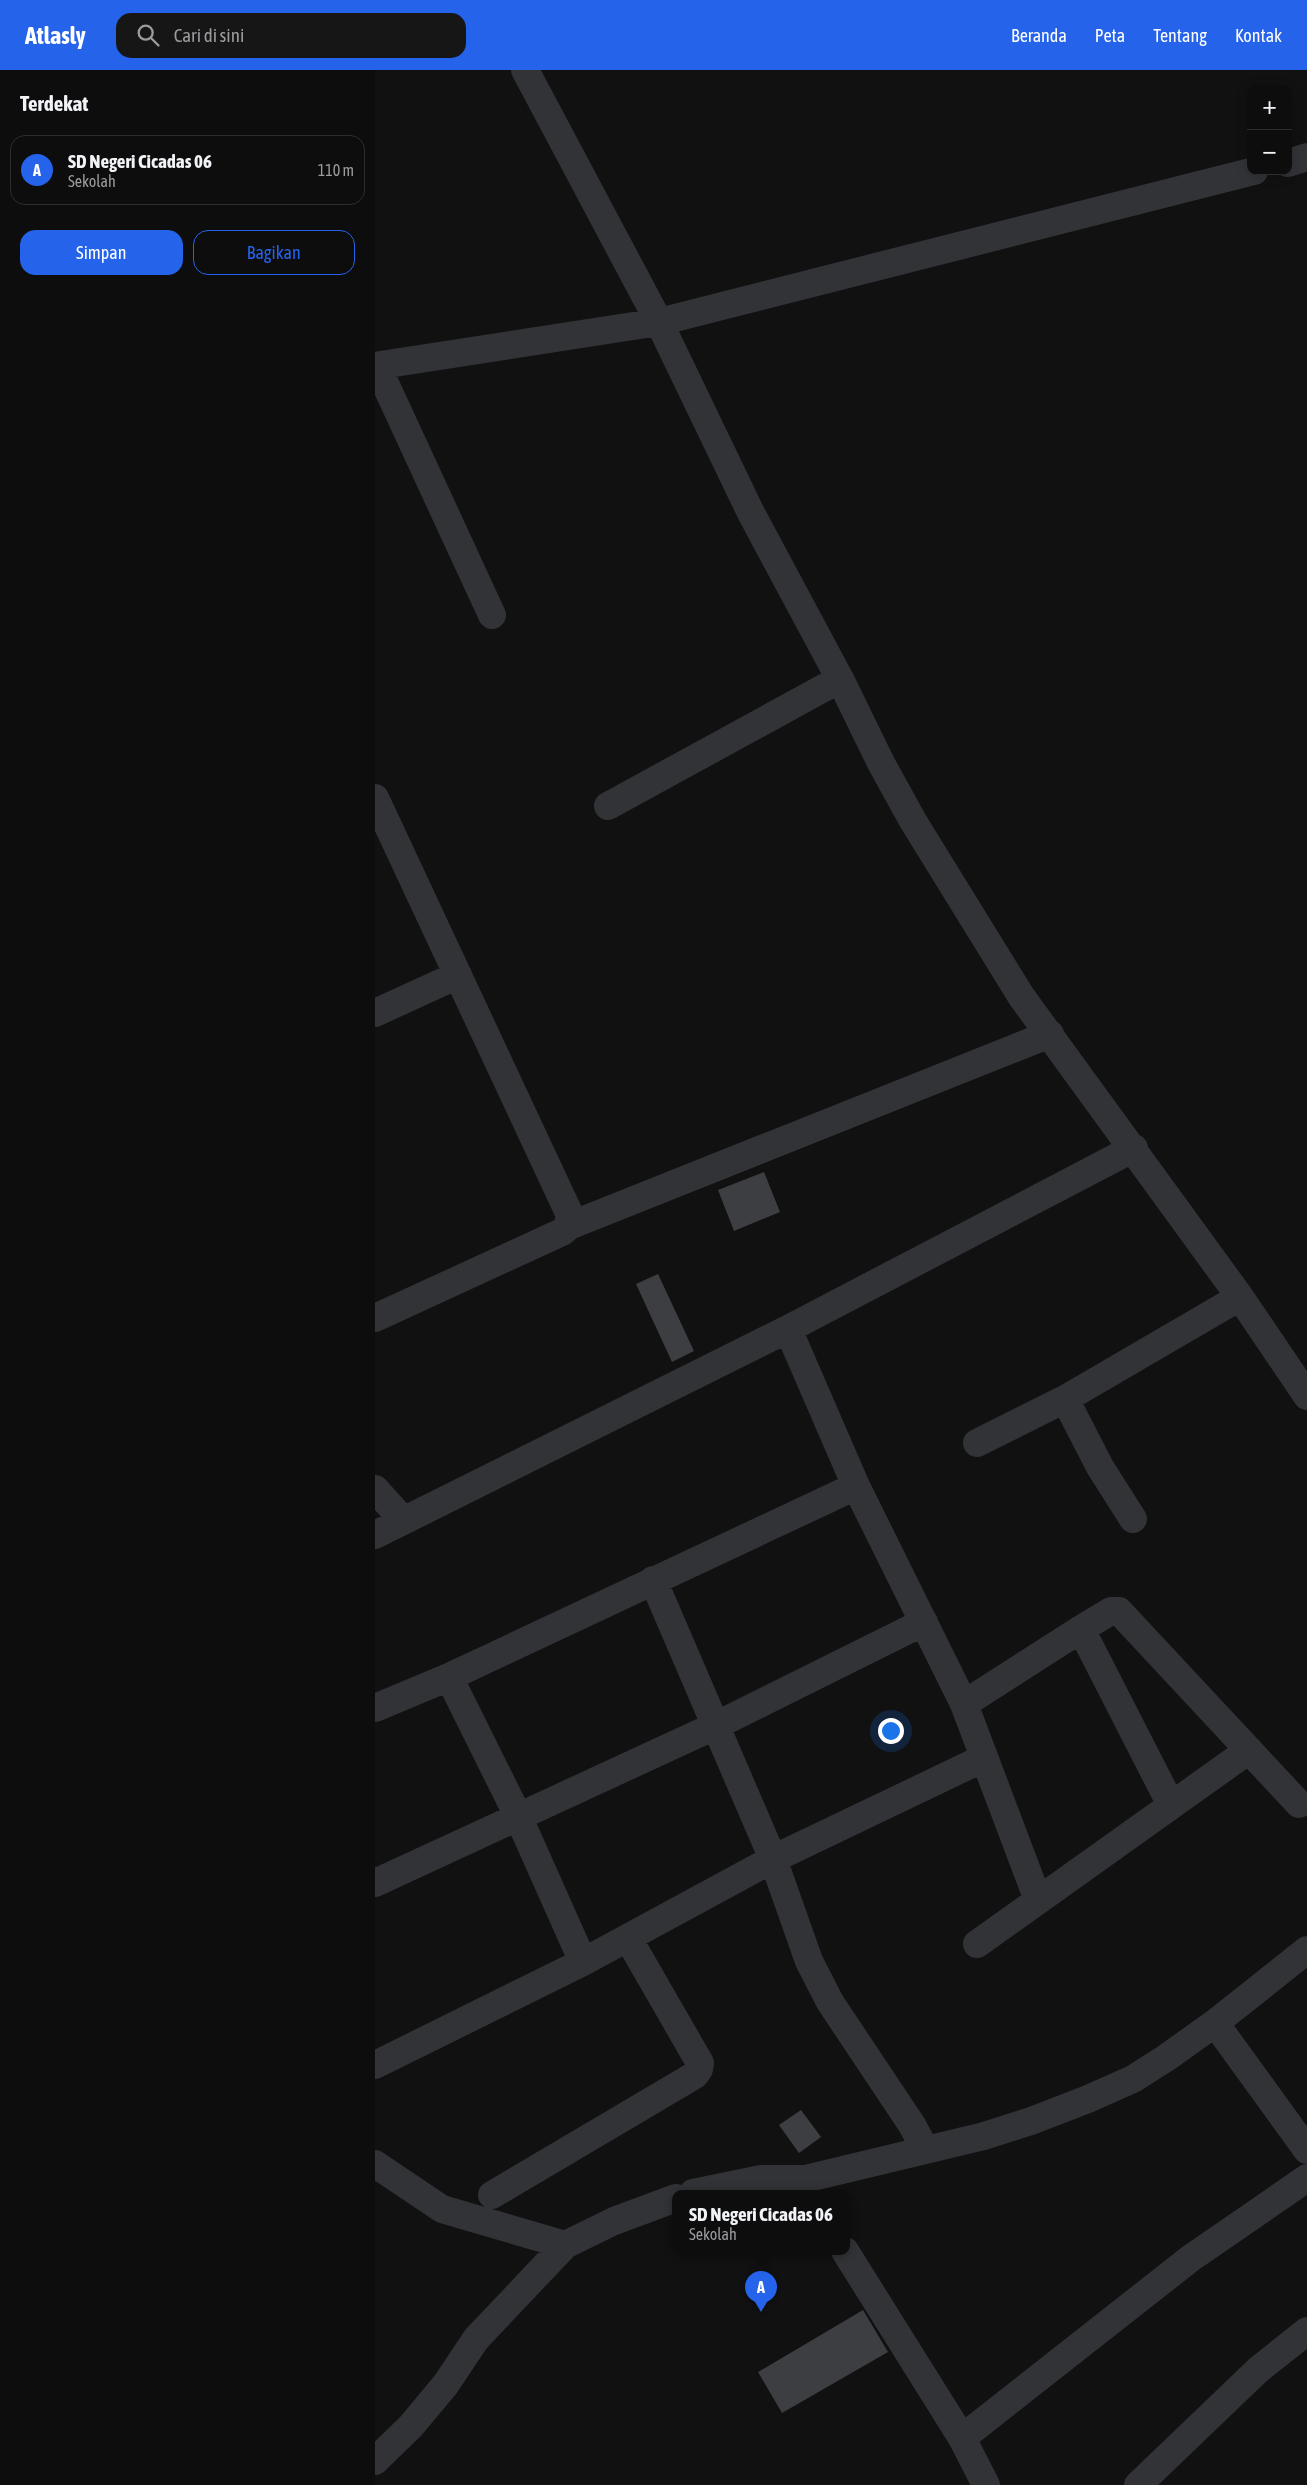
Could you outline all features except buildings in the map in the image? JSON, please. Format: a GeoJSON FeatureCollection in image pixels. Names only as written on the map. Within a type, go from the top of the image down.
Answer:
{"type":"FeatureCollection","features":[{"type":"Feature","properties":{"kind":"street"},"geometry":{"type":"LineString","coordinates":[[525,70],[659,322],[751,512],[913,821],[1021,996],[1134,1148],[1240,1297],[1307,1396]]}},
{"type":"Feature","properties":{"kind":"street"},"geometry":{"type":"LineString","coordinates":[[1292,162],[1307,157]]}},
{"type":"Feature","properties":{"kind":"street"},"geometry":{"type":"LineString","coordinates":[[492,615],[376,366],[659,322],[1247,173]]}},
{"type":"Feature","properties":{"kind":"street"},"geometry":{"type":"LineString","coordinates":[[608,806],[840,679]]}},
{"type":"Feature","properties":{"kind":"street"},"geometry":{"type":"LineString","coordinates":[[375,798],[569,1212],[569,1226]]}},
{"type":"Feature","properties":{"kind":"street"},"geometry":{"type":"LineString","coordinates":[[375,1013],[458,975]]}},
{"type":"Feature","properties":{"kind":"street"},"geometry":{"type":"LineString","coordinates":[[375,1318],[562,1232],[569,1226],[1050,1034]]}},
{"type":"Feature","properties":{"kind":"street"},"geometry":{"type":"LineString","coordinates":[[375,1535],[789,1329],[1134,1148]]}},
{"type":"Feature","properties":{"kind":"street"},"geometry":{"type":"LineString","coordinates":[[977,1443],[1065,1399],[1240,1297]]}},
{"type":"Feature","properties":{"kind":"street"},"geometry":{"type":"LineString","coordinates":[[789,1329],[856,1486],[964,1704],[1038,1900]]}},
{"type":"Feature","properties":{"kind":"street"},"geometry":{"type":"LineString","coordinates":[[1065,1399],[1101,1467],[1133,1519]]}},
{"type":"Feature","properties":{"kind":"street"},"geometry":{"type":"LineString","coordinates":[[375,1708],[449,1677],[856,1486]]}},
{"type":"Feature","properties":{"kind":"street"},"geometry":{"type":"LineString","coordinates":[[375,1489],[403,1520]]}},
{"type":"Feature","properties":{"kind":"street"},"geometry":{"type":"LineString","coordinates":[[653,1580],[773,1859],[809,1960],[830,2002],[912,2125],[925,2149]]}},
{"type":"Feature","properties":{"kind":"street"},"geometry":{"type":"LineString","coordinates":[[964,1704],[1081,1629],[1111,1611],[1119,1611],[1299,1804]]}},
{"type":"Feature","properties":{"kind":"street"},"geometry":{"type":"LineString","coordinates":[[375,1882],[717,1726],[924,1622]]}},
{"type":"Feature","properties":{"kind":"street"},"geometry":{"type":"LineString","coordinates":[[1081,1629],[1171,1804]]}},
{"type":"Feature","properties":{"kind":"street"},"geometry":{"type":"LineString","coordinates":[[449,1677],[518,1816],[583,1962]]}},
{"type":"Feature","properties":{"kind":"street"},"geometry":{"type":"LineString","coordinates":[[977,1944],[1249,1750]]}},
{"type":"Feature","properties":{"kind":"street"},"geometry":{"type":"LineString","coordinates":[[375,2066],[583,1962],[773,1859],[984,1758]]}},
{"type":"Feature","properties":{"kind":"street"},"geometry":{"type":"LineString","coordinates":[[493,2195],[695,2075],[699,2069],[700,2062],[628,1938]]}},
{"type":"Feature","properties":{"kind":"street"},"geometry":{"type":"LineString","coordinates":[[708,2190],[761,2179],[809,2186],[925,2149],[984,2136],[1031,2121],[1133,2079],[1215,2023],[1307,1950]]}},
{"type":"Feature","properties":{"kind":"street"},"geometry":{"type":"LineString","coordinates":[[1215,2023],[1307,2150]]}},
{"type":"Feature","properties":{"kind":"street"},"geometry":{"type":"LineString","coordinates":[[375,2164],[442,2209],[565,2245]]}},
{"type":"Feature","properties":{"kind":"street"},"geometry":{"type":"LineString","coordinates":[[962,2438],[1191,2258],[1307,2178]]}},
{"type":"Feature","properties":{"kind":"street"},"geometry":{"type":"LineString","coordinates":[[375,2461],[411,2426],[446,2384],[476,2339],[565,2245],[614,2221],[672,2199]]}},
{"type":"Feature","properties":{"kind":"street"},"geometry":{"type":"LineString","coordinates":[[848,2255],[962,2438],[985,2485]]}},
{"type":"Feature","properties":{"kind":"street"},"geometry":{"type":"LineString","coordinates":[[1138,2485],[1258,2370],[1307,2331]]}},
{"type":"Feature","properties":{"kind":"place","name":"SD Negeri Cicadas 06"},"geometry":{"type":"Point","coordinates":[761,2312]}}]}
